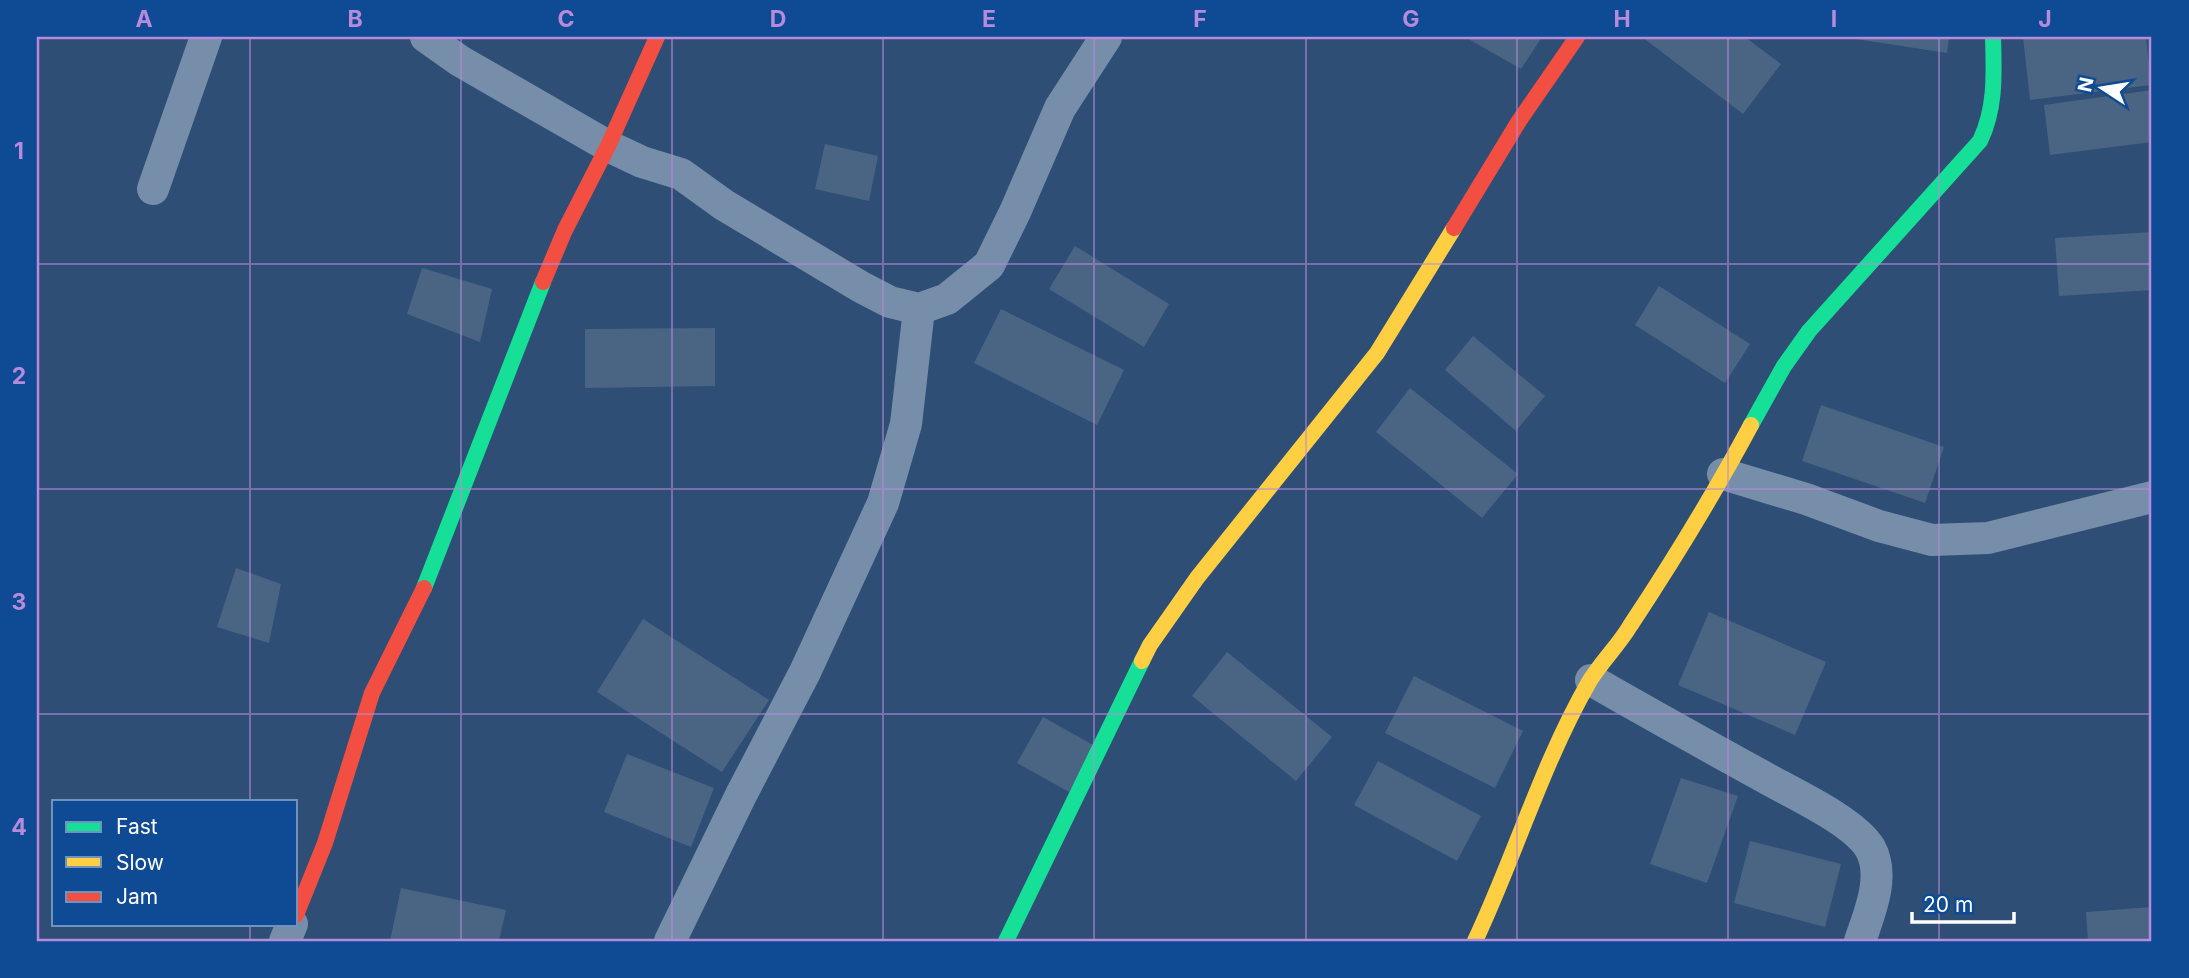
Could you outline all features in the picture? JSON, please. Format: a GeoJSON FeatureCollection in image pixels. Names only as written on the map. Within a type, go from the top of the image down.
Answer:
{"type":"FeatureCollection","features":[{"type":"Feature","properties":{"kind":"street"},"geometry":{"type":"LineString","coordinates":[[153,189],[206,37]]}},
{"type":"Feature","properties":{"kind":"street"},"geometry":{"type":"LineString","coordinates":[[426,37],[460,61],[608,146],[642,162],[681,174],[724,205],[861,287],[890,302],[919,309],[947,299],[989,265],[1060,108],[1106,37]]}},
{"type":"Feature","properties":{"kind":"street"},"geometry":{"type":"LineString","coordinates":[[298,910],[325,843],[372,693],[427,583],[565,229],[608,146],[657,37]]}},
{"type":"Feature","properties":{"kind":"street"},"geometry":{"type":"LineString","coordinates":[[1006,941],[1150,645],[1197,578],[1377,353],[1520,121],[1577,37]]}},
{"type":"Feature","properties":{"kind":"street"},"geometry":{"type":"LineString","coordinates":[[1475,941],[1558,746],[1591,680],[1623,638],[1723,474],[1777,374],[1809,331],[1936,191],[1963,156],[1979,143],[1992,107],[1993,37]]}},
{"type":"Feature","properties":{"kind":"street"},"geometry":{"type":"LineString","coordinates":[[670,941],[741,794],[805,672],[883,503],[906,424],[919,309]]}},
{"type":"Feature","properties":{"kind":"street"},"geometry":{"type":"LineString","coordinates":[[1723,474],[1806,499],[1879,526],[1932,540],[1988,538],[2152,497]]}},
{"type":"Feature","properties":{"kind":"street"},"geometry":{"type":"LineString","coordinates":[[1591,680],[1821,810],[1858,834],[1871,850],[1876,871],[1874,900],[1860,941]]}},
{"type":"Feature","properties":{"kind":"building"},"geometry":{"type":"Polygon","coordinates":[[[1465,37],[1542,37],[1521,69],[1465,37]]]}},
{"type":"Feature","properties":{"kind":"building"},"geometry":{"type":"Polygon","coordinates":[[[1642,37],[1745,37],[1781,64],[1743,114],[1642,37]]]}},
{"type":"Feature","properties":{"kind":"building"},"geometry":{"type":"Polygon","coordinates":[[[1843,37],[1949,37],[1947,53],[1843,37]]]}},
{"type":"Feature","properties":{"kind":"building"},"geometry":{"type":"Polygon","coordinates":[[[2023,37],[2146,37],[2151,85],[2030,100],[2023,37]]]}},
{"type":"Feature","properties":{"kind":"building"},"geometry":{"type":"Polygon","coordinates":[[[2152,90],[2152,142],[2050,155],[2044,105],[2152,90]]]}},
{"type":"Feature","properties":{"kind":"building"},"geometry":{"type":"Polygon","coordinates":[[[825,144],[878,156],[869,201],[815,189],[825,144]]]}},
{"type":"Feature","properties":{"kind":"building"},"geometry":{"type":"Polygon","coordinates":[[[2152,232],[2152,290],[2059,296],[2055,238],[2152,232]]]}},
{"type":"Feature","properties":{"kind":"building"},"geometry":{"type":"Polygon","coordinates":[[[1075,246],[1169,304],[1144,347],[1049,289],[1075,246]]]}},
{"type":"Feature","properties":{"kind":"building"},"geometry":{"type":"Polygon","coordinates":[[[422,268],[492,289],[480,342],[407,314],[422,268]]]}},
{"type":"Feature","properties":{"kind":"building"},"geometry":{"type":"Polygon","coordinates":[[[1659,286],[1750,344],[1725,383],[1635,325],[1659,286]]]}},
{"type":"Feature","properties":{"kind":"building"},"geometry":{"type":"Polygon","coordinates":[[[1001,309],[1124,370],[1097,425],[974,363],[1001,309]]]}},
{"type":"Feature","properties":{"kind":"building"},"geometry":{"type":"Polygon","coordinates":[[[715,328],[715,386],[585,388],[585,329],[715,328]]]}},
{"type":"Feature","properties":{"kind":"building"},"geometry":{"type":"Polygon","coordinates":[[[1473,336],[1545,396],[1516,431],[1445,370],[1473,336]]]}},
{"type":"Feature","properties":{"kind":"building"},"geometry":{"type":"Polygon","coordinates":[[[1410,388],[1518,474],[1482,518],[1376,432],[1410,388]]]}},
{"type":"Feature","properties":{"kind":"building"},"geometry":{"type":"Polygon","coordinates":[[[1821,405],[1944,447],[1925,503],[1802,461],[1821,405]]]}},
{"type":"Feature","properties":{"kind":"building"},"geometry":{"type":"Polygon","coordinates":[[[236,568],[281,584],[269,643],[217,627],[236,568]]]}},
{"type":"Feature","properties":{"kind":"building"},"geometry":{"type":"Polygon","coordinates":[[[1709,612],[1826,662],[1795,735],[1678,685],[1709,612]]]}},
{"type":"Feature","properties":{"kind":"building"},"geometry":{"type":"Polygon","coordinates":[[[643,619],[769,700],[722,772],[597,692],[643,619]]]}},
{"type":"Feature","properties":{"kind":"building"},"geometry":{"type":"Polygon","coordinates":[[[1227,652],[1332,737],[1296,781],[1192,696],[1227,652]]]}},
{"type":"Feature","properties":{"kind":"building"},"geometry":{"type":"Polygon","coordinates":[[[1414,676],[1523,731],[1495,788],[1385,733],[1414,676]]]}},
{"type":"Feature","properties":{"kind":"building"},"geometry":{"type":"Polygon","coordinates":[[[1043,717],[1095,746],[1069,792],[1017,763],[1043,717]]]}},
{"type":"Feature","properties":{"kind":"building"},"geometry":{"type":"Polygon","coordinates":[[[627,754],[714,788],[691,847],[604,812],[627,754]]]}},
{"type":"Feature","properties":{"kind":"building"},"geometry":{"type":"Polygon","coordinates":[[[1378,761],[1481,816],[1457,861],[1354,805],[1378,761]]]}},
{"type":"Feature","properties":{"kind":"building"},"geometry":{"type":"Polygon","coordinates":[[[1681,778],[1738,796],[1707,883],[1650,864],[1681,778]]]}},
{"type":"Feature","properties":{"kind":"building"},"geometry":{"type":"Polygon","coordinates":[[[1750,841],[1841,864],[1825,927],[1734,903],[1750,841]]]}},
{"type":"Feature","properties":{"kind":"building"},"geometry":{"type":"Polygon","coordinates":[[[401,888],[506,910],[499,941],[390,941],[401,888]]]}},
{"type":"Feature","properties":{"kind":"building"},"geometry":{"type":"Polygon","coordinates":[[[2152,907],[2152,941],[2088,941],[2086,912],[2152,907]]]}},
{"type":"Feature","properties":{"kind":"traffic: fast"},"geometry":{"type":"LineString","coordinates":[[1751,425],[1784,366],[1809,331],[1980,141],[1991,103],[1994,77],[1993,37]]}},
{"type":"Feature","properties":{"kind":"traffic: fast"},"geometry":{"type":"LineString","coordinates":[[424,588],[543,282]]}},
{"type":"Feature","properties":{"kind":"traffic: fast"},"geometry":{"type":"LineString","coordinates":[[1006,941],[1142,661]]}},
{"type":"Feature","properties":{"kind":"traffic: slow"},"geometry":{"type":"LineString","coordinates":[[1142,661],[1150,645],[1197,578],[1377,353],[1454,228]]}},
{"type":"Feature","properties":{"kind":"traffic: slow"},"geometry":{"type":"LineString","coordinates":[[1475,941],[1572,713],[1589,682],[1625,633],[1677,552],[1751,425]]}},
{"type":"Feature","properties":{"kind":"traffic: jam"},"geometry":{"type":"LineString","coordinates":[[543,282],[657,37]]}},
{"type":"Feature","properties":{"kind":"traffic: jam"},"geometry":{"type":"LineString","coordinates":[[1454,228],[1519,121],[1577,37]]}},
{"type":"Feature","properties":{"kind":"traffic: jam"},"geometry":{"type":"LineString","coordinates":[[298,910],[325,843],[372,693],[424,588]]}}]}
